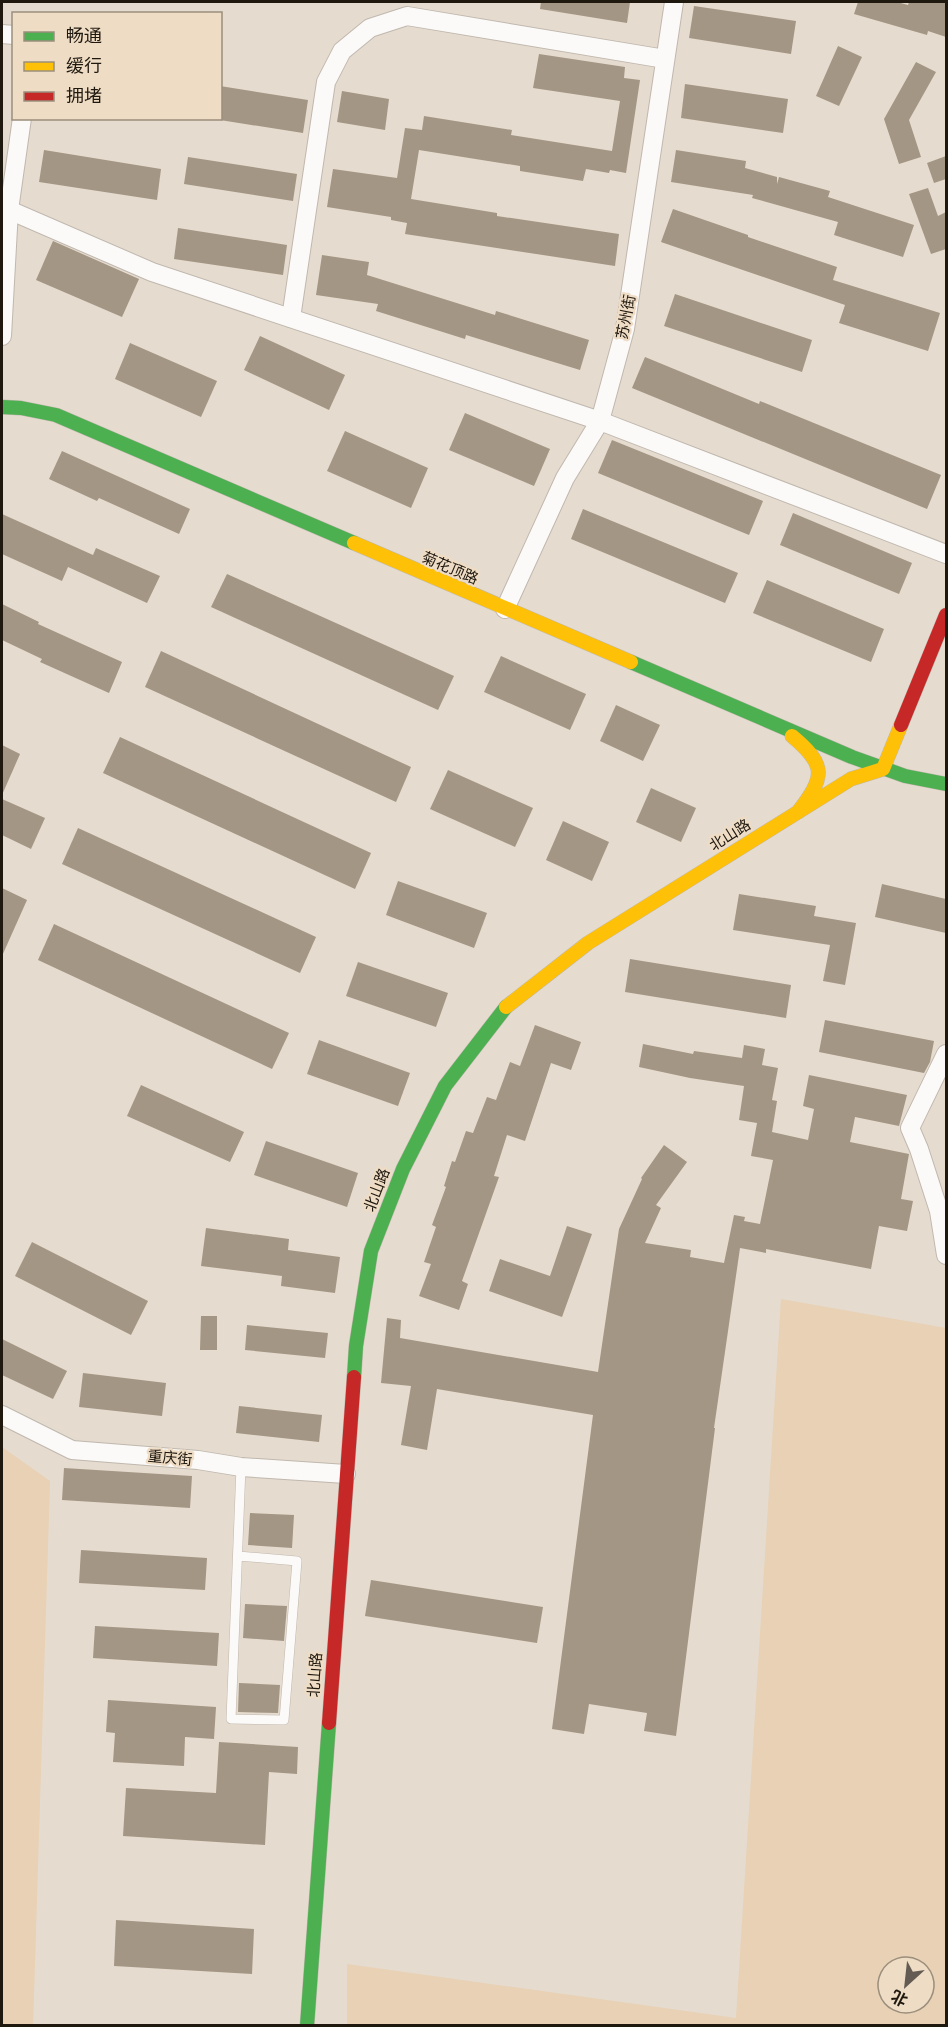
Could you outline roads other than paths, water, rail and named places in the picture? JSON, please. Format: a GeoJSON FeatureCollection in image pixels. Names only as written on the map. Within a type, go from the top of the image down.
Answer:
{"type":"FeatureCollection","features":[{"type":"Feature","properties":{"kind":"main road","name":"菊花顶路"},"geometry":{"type":"LineString","coordinates":[[2,407],[21,408],[56,416],[783,728],[883,769],[945,784]]}},
{"type":"Feature","properties":{"kind":"main road"},"geometry":{"type":"LineString","coordinates":[[883,769],[946,615]]}},
{"type":"Feature","properties":{"kind":"main road"},"geometry":{"type":"LineString","coordinates":[[909,707],[902,749],[906,758],[914,771],[945,784]]}},
{"type":"Feature","properties":{"kind":"main road"},"geometry":{"type":"LineString","coordinates":[[783,728],[814,757],[819,772],[816,787],[798,812]]}},
{"type":"Feature","properties":{"kind":"main road","name":"北山路"},"geometry":{"type":"LineString","coordinates":[[307,2025],[356,1346],[371,1251],[403,1169],[445,1086],[507,1006],[588,943],[850,780],[883,769]]}},
{"type":"Feature","properties":{"kind":"street","name":"苏州街"},"geometry":{"type":"LineString","coordinates":[[505,609],[565,478],[600,421],[625,329],[674,2]]}},
{"type":"Feature","properties":{"kind":"street"},"geometry":{"type":"LineString","coordinates":[[291,318],[326,82],[342,51],[369,28],[407,16],[665,59]]}},
{"type":"Feature","properties":{"kind":"street"},"geometry":{"type":"LineString","coordinates":[[2,336],[9,210],[22,120]]}},
{"type":"Feature","properties":{"kind":"street"},"geometry":{"type":"LineString","coordinates":[[9,210],[152,272],[600,421],[946,554]]}},
{"type":"Feature","properties":{"kind":"street"},"geometry":{"type":"LineString","coordinates":[[946,1054],[910,1128],[939,1211],[946,1255]]}},
{"type":"Feature","properties":{"kind":"street","name":"重庆街"},"geometry":{"type":"LineString","coordinates":[[2,1415],[72,1450],[198,1460],[241,1467],[346,1474]]}},
{"type":"Feature","properties":{"kind":"lane"},"geometry":{"type":"LineString","coordinates":[[238,1556],[297,1561],[284,1720],[231,1719],[241,1467]]}}]}
